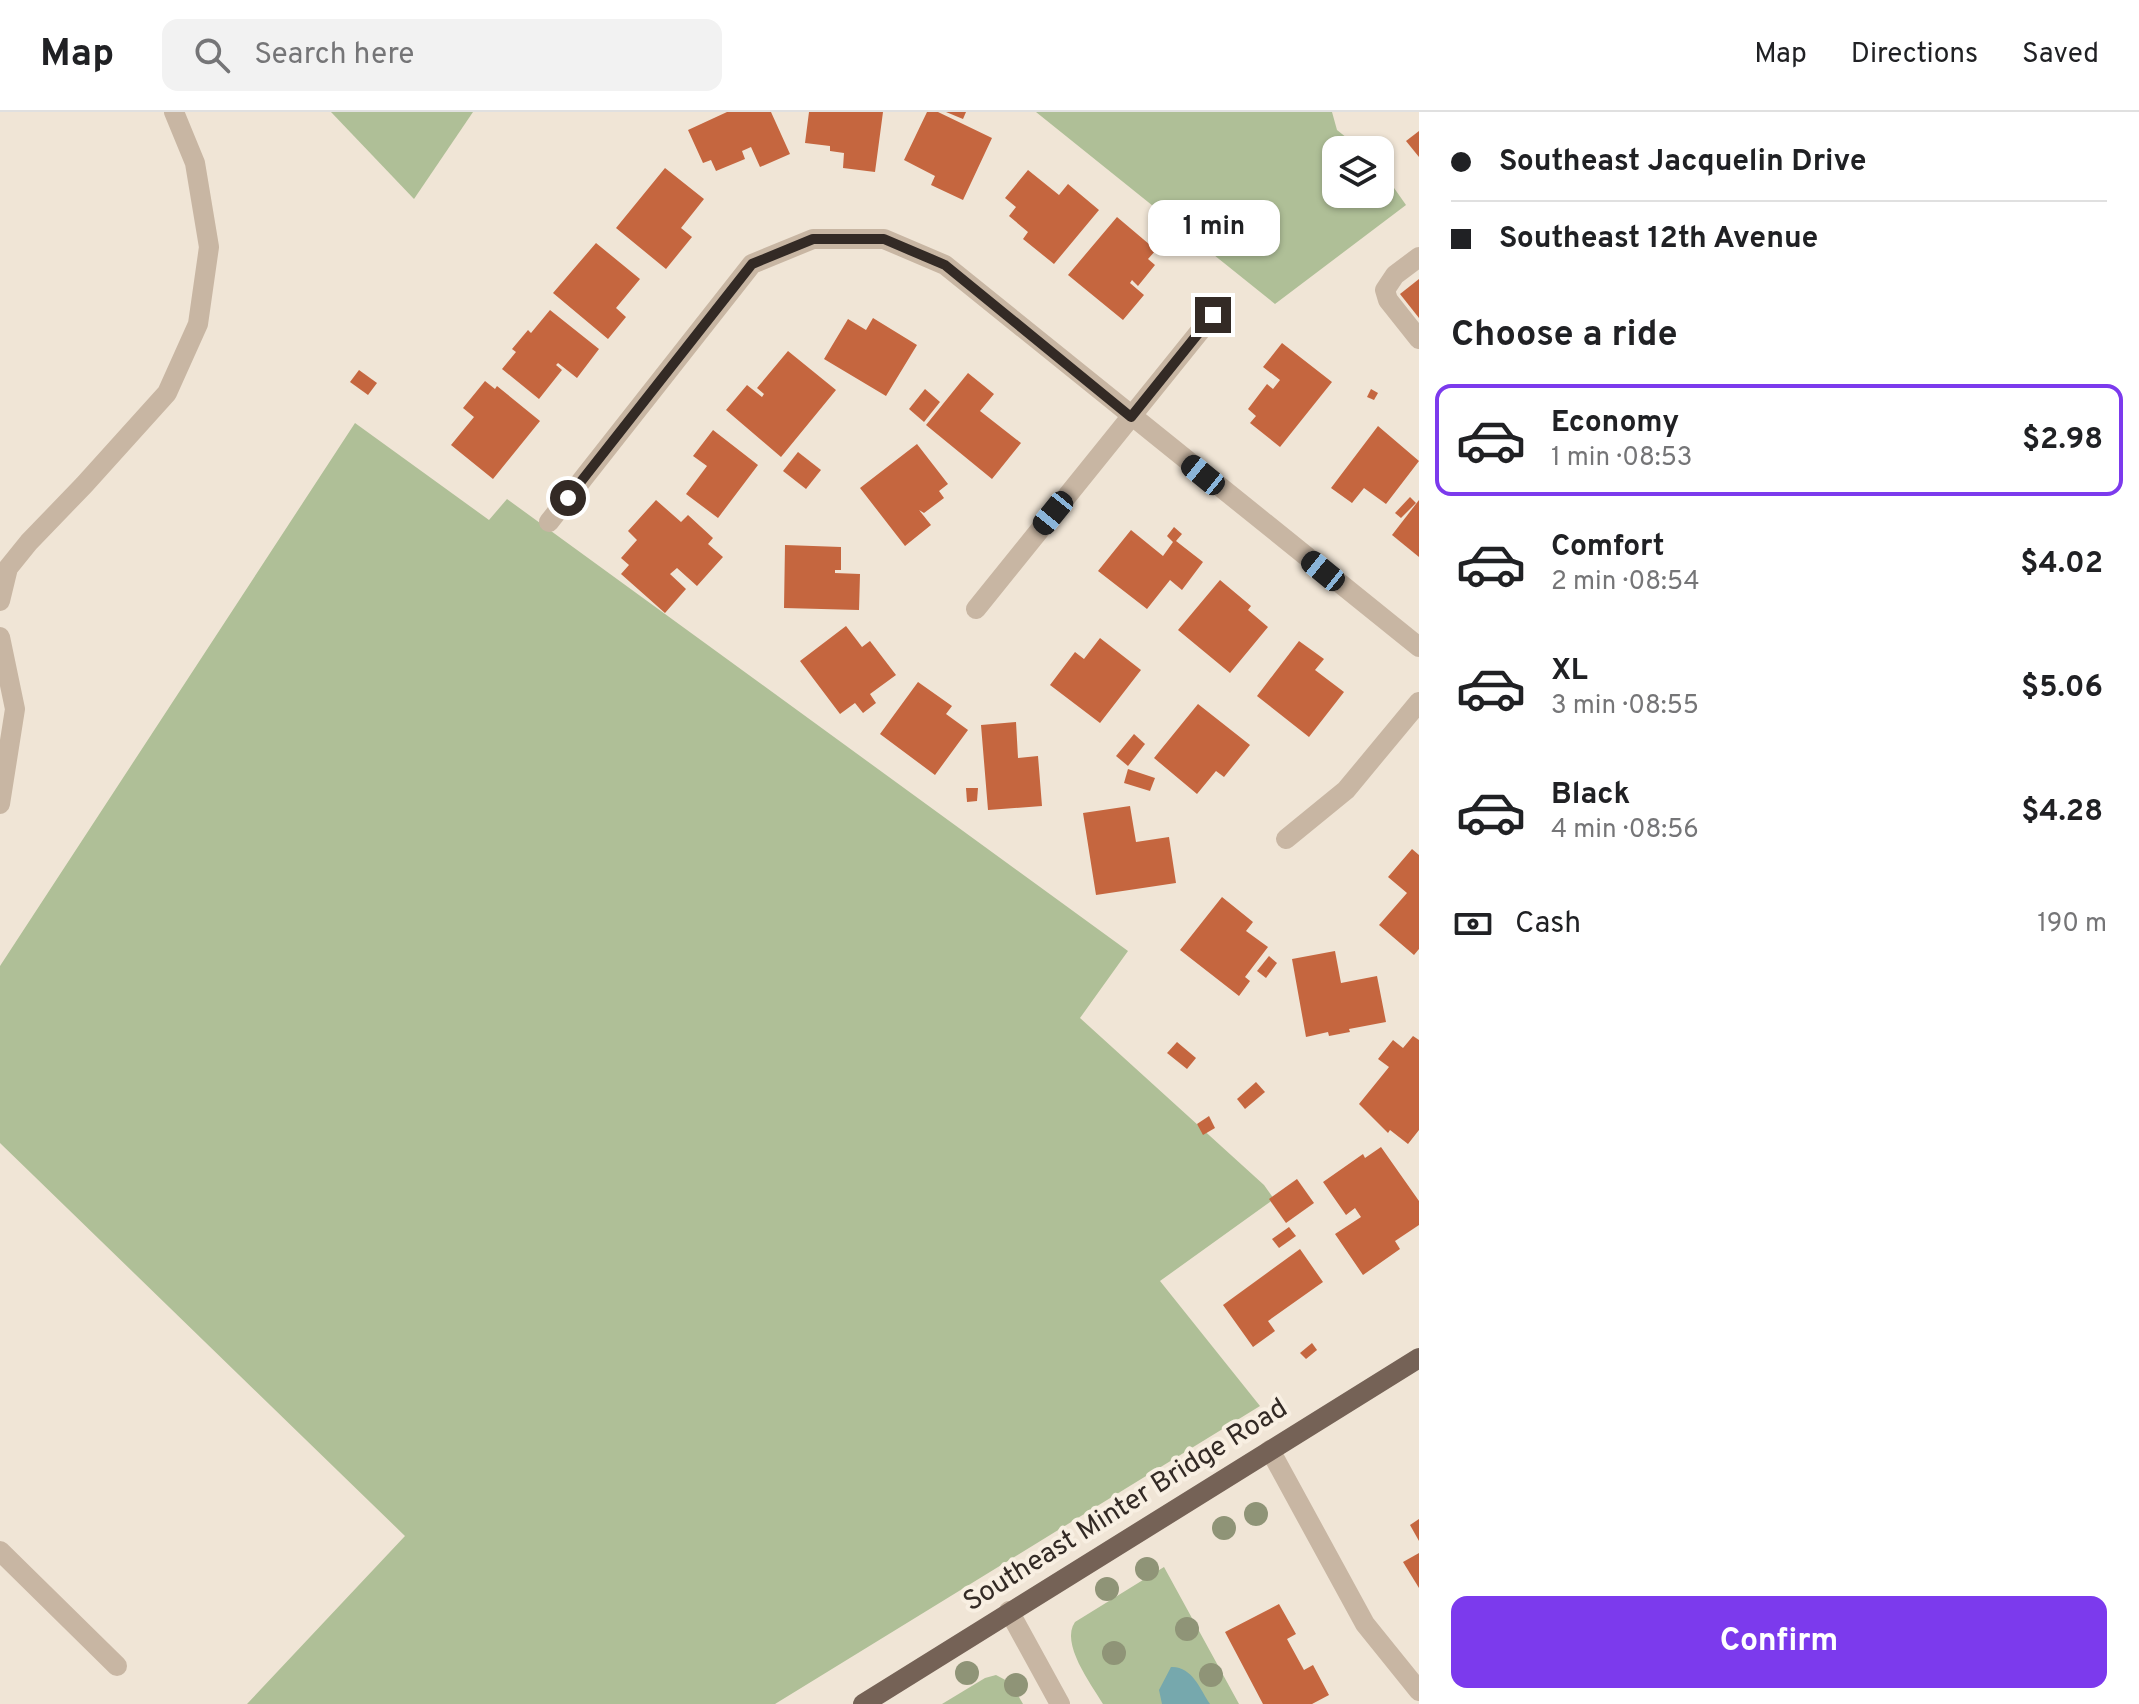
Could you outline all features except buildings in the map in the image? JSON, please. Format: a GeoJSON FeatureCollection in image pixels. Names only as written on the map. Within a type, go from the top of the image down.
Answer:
{"type":"FeatureCollection","features":[{"type":"Feature","properties":{"kind":"main road","name":"Southeast Minter Bridge Road"},"geometry":{"type":"LineString","coordinates":[[863,1704],[1419,1358]]}},
{"type":"Feature","properties":{"kind":"street"},"geometry":{"type":"LineString","coordinates":[[0,601],[8,568],[167,393],[198,324],[209,247],[195,163],[174,112]]}},
{"type":"Feature","properties":{"kind":"street"},"geometry":{"type":"LineString","coordinates":[[549,522],[752,264],[813,239],[884,239],[945,265],[1419,647]]}},
{"type":"Feature","properties":{"kind":"street"},"geometry":{"type":"LineString","coordinates":[[1419,257],[1395,275],[1385,290],[1388,300],[1419,339]]}},
{"type":"Feature","properties":{"kind":"street"},"geometry":{"type":"LineString","coordinates":[[976,609],[1213,315]]}},
{"type":"Feature","properties":{"kind":"street"},"geometry":{"type":"LineString","coordinates":[[0,557],[29,542]]}},
{"type":"Feature","properties":{"kind":"street"},"geometry":{"type":"LineString","coordinates":[[0,637],[15,709],[0,804]]}},
{"type":"Feature","properties":{"kind":"street"},"geometry":{"type":"LineString","coordinates":[[1286,839],[1346,790],[1419,702]]}},
{"type":"Feature","properties":{"kind":"street"},"geometry":{"type":"LineString","coordinates":[[1270,1450],[1365,1624],[1417,1684]]}},
{"type":"Feature","properties":{"kind":"street"},"geometry":{"type":"LineString","coordinates":[[0,1551],[117,1666]]}},
{"type":"Feature","properties":{"kind":"street"},"geometry":{"type":"LineString","coordinates":[[1009,1611],[1060,1704]]}},
{"type":"Feature","properties":{"kind":"green space"},"geometry":{"type":"Polygon","coordinates":[[[331,112],[473,112],[414,199],[331,112]]]}},
{"type":"Feature","properties":{"kind":"green space"},"geometry":{"type":"Polygon","coordinates":[[[1036,112],[1332,112],[1337,130],[1344,136],[1322,136],[1322,208],[1394,208],[1394,188],[1406,205],[1275,304],[1036,112]]]}},
{"type":"Feature","properties":{"kind":"green space"},"geometry":{"type":"Polygon","coordinates":[[[355,423],[489,520],[507,499],[1128,951],[1080,1018],[1264,1185],[1274,1199],[1160,1281],[1260,1406],[775,1704],[247,1704],[405,1536],[0,1143],[0,966],[355,423]]]}},
{"type":"Feature","properties":{"kind":"green space"},"geometry":{"type":"Polygon","coordinates":[[[1164,1567],[1239,1704],[1103,1704],[1085,1675],[1071,1641],[1075,1622],[1164,1567]]]}},
{"type":"Feature","properties":{"kind":"green space"},"geometry":{"type":"Polygon","coordinates":[[[996,1675],[1011,1683],[1023,1704],[942,1704],[985,1678],[996,1675]]]}},
{"type":"Feature","properties":{"kind":"water"},"geometry":{"type":"Polygon","coordinates":[[[1171,1667],[1190,1674],[1210,1704],[1162,1704],[1159,1690],[1171,1667]]]}},
{"type":"Feature","properties":{"kind":"route"},"geometry":{"type":"LineString","coordinates":[[568,498],[752,264],[813,239],[884,239],[945,265],[1131,417],[1213,315]]}}]}
